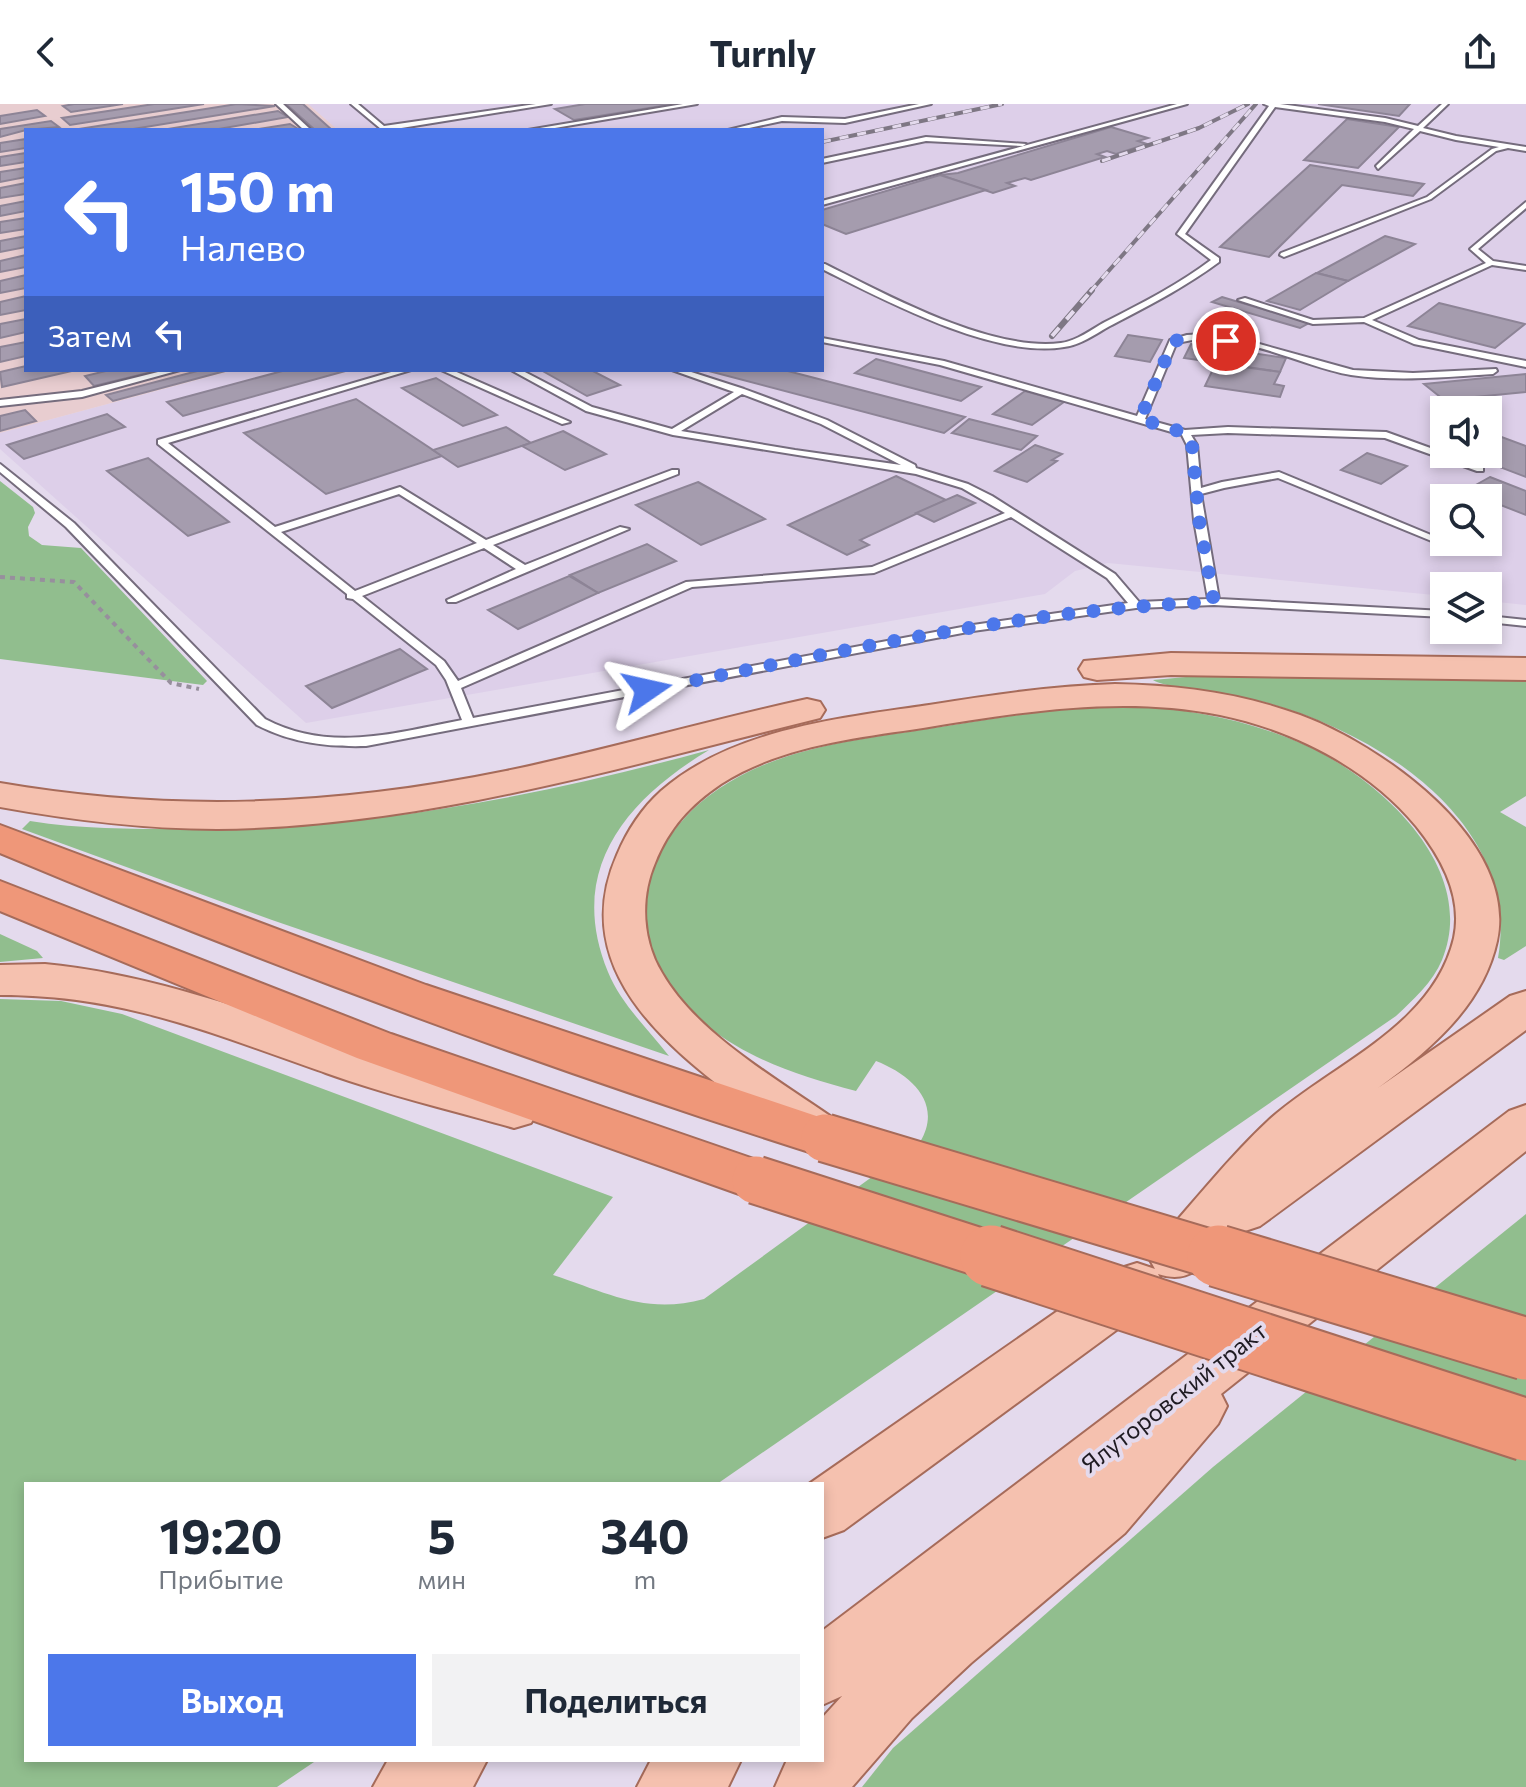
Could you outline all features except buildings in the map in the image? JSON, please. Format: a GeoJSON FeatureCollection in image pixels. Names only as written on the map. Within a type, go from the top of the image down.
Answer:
{"type":"FeatureCollection","features":[{"type":"Feature","properties":{"kind":"highway"},"geometry":{"type":"LineString","coordinates":[[0,838],[244,938],[414,1000],[825,1138],[1526,1349]]}},
{"type":"Feature","properties":{"kind":"highway"},"geometry":{"type":"LineString","coordinates":[[0,895],[374,1046],[743,1176],[1526,1430]]}},
{"type":"Feature","properties":{"kind":"main road"},"geometry":{"type":"LineString","coordinates":[[0,795],[115,815],[201,818],[303,815],[405,803],[576,768],[764,719],[977,680],[1171,664],[1526,669]]}},
{"type":"Feature","properties":{"kind":"main road"},"geometry":{"type":"LineString","coordinates":[[825,1138],[673,1019],[649,990],[631,958],[625,923],[625,889],[633,856],[668,807],[731,764],[792,740],[1019,702],[1073,696],[1151,696],[1223,705],[1278,721],[1336,745],[1376,768],[1433,820],[1472,883],[1479,915],[1474,945],[1443,1008],[1398,1049],[1287,1132],[1176,1258]]}},
{"type":"Feature","properties":{"kind":"main road"},"geometry":{"type":"LineString","coordinates":[[0,980],[71,980],[159,997],[203,1009],[346,1062],[743,1176]]}},
{"type":"Feature","properties":{"kind":"main road"},"geometry":{"type":"LineString","coordinates":[[824,1509],[1526,1007]]}},
{"type":"Feature","properties":{"kind":"main road","name":"Ялуторовский тракт"},"geometry":{"type":"LineString","coordinates":[[824,1670],[1526,1124]]}},
{"type":"Feature","properties":{"kind":"main road"},"geometry":{"type":"LineString","coordinates":[[1453,1180],[1526,1140]]}},
{"type":"Feature","properties":{"kind":"main road"},"geometry":{"type":"LineString","coordinates":[[810,1787],[820,1771],[889,1695],[948,1640],[1103,1513],[1271,1323]]}},
{"type":"Feature","properties":{"kind":"main road"},"geometry":{"type":"LineString","coordinates":[[408,1787],[450,1762]]}},
{"type":"Feature","properties":{"kind":"main road"},"geometry":{"type":"LineString","coordinates":[[439,1787],[473,1762]]}},
{"type":"Feature","properties":{"kind":"main road"},"geometry":{"type":"LineString","coordinates":[[672,1787],[704,1762]]}},
{"type":"Feature","properties":{"kind":"lane"},"geometry":{"type":"LineString","coordinates":[[279,104],[306,128]]}},
{"type":"Feature","properties":{"kind":"lane"},"geometry":{"type":"LineString","coordinates":[[354,104],[384,128]]}},
{"type":"Feature","properties":{"kind":"lane"},"geometry":{"type":"LineString","coordinates":[[392,128],[548,104]]}},
{"type":"Feature","properties":{"kind":"lane"},"geometry":{"type":"LineString","coordinates":[[544,128],[694,104]]}},
{"type":"Feature","properties":{"kind":"lane"},"geometry":{"type":"LineString","coordinates":[[740,128],[782,119],[845,121],[928,104]]}},
{"type":"Feature","properties":{"kind":"lane"},"geometry":{"type":"LineString","coordinates":[[824,202],[1184,104]]}},
{"type":"Feature","properties":{"kind":"lane"},"geometry":{"type":"LineString","coordinates":[[1265,104],[1526,149]]}},
{"type":"Feature","properties":{"kind":"lane"},"geometry":{"type":"LineString","coordinates":[[1378,167],[1445,104]]}},
{"type":"Feature","properties":{"kind":"lane"},"geometry":{"type":"LineString","coordinates":[[824,267],[920,313],[1000,338],[1042,347],[1071,343],[1188,282],[1216,260],[1181,234],[1273,105]]}},
{"type":"Feature","properties":{"kind":"lane"},"geometry":{"type":"LineString","coordinates":[[824,161],[926,139],[1033,145]]}},
{"type":"Feature","properties":{"kind":"lane"},"geometry":{"type":"LineString","coordinates":[[1284,255],[1429,198],[1494,150],[1506,147]]}},
{"type":"Feature","properties":{"kind":"lane"},"geometry":{"type":"LineString","coordinates":[[1526,204],[1474,249],[1491,263],[1526,268]]}},
{"type":"Feature","properties":{"kind":"lane"},"geometry":{"type":"LineString","coordinates":[[1242,300],[1313,322],[1365,320],[1491,263]]}},
{"type":"Feature","properties":{"kind":"lane"},"geometry":{"type":"LineString","coordinates":[[1365,320],[1417,342],[1526,364]]}},
{"type":"Feature","properties":{"kind":"lane"},"geometry":{"type":"LineString","coordinates":[[1140,419],[1173,342],[1187,336],[1262,347],[1332,368],[1374,376],[1409,377],[1493,371]]}},
{"type":"Feature","properties":{"kind":"lane"},"geometry":{"type":"LineString","coordinates":[[824,340],[941,363],[1185,433],[1228,430],[1386,435],[1480,469]]}},
{"type":"Feature","properties":{"kind":"lane"},"geometry":{"type":"LineString","coordinates":[[1,402],[82,394],[168,372]]}},
{"type":"Feature","properties":{"kind":"lane"},"geometry":{"type":"LineString","coordinates":[[400,372],[161,442],[351,596],[440,663],[469,724]]}},
{"type":"Feature","properties":{"kind":"lane"},"geometry":{"type":"LineString","coordinates":[[450,372],[565,422]]}},
{"type":"Feature","properties":{"kind":"lane"},"geometry":{"type":"LineString","coordinates":[[519,372],[589,409],[673,432],[811,455],[912,467]]}},
{"type":"Feature","properties":{"kind":"lane"},"geometry":{"type":"LineString","coordinates":[[682,372],[824,422],[912,467],[978,493],[1111,576],[1136,605]]}},
{"type":"Feature","properties":{"kind":"lane"},"geometry":{"type":"LineString","coordinates":[[673,432],[741,391]]}},
{"type":"Feature","properties":{"kind":"lane"},"geometry":{"type":"LineString","coordinates":[[1185,433],[1192,445],[1196,493],[1214,602]]}},
{"type":"Feature","properties":{"kind":"lane"},"geometry":{"type":"LineString","coordinates":[[0,467],[70,525],[261,722],[285,736],[312,742],[366,742],[973,628],[1136,605],[1214,602],[1430,613]]}},
{"type":"Feature","properties":{"kind":"lane"},"geometry":{"type":"LineString","coordinates":[[351,596],[675,472]]}},
{"type":"Feature","properties":{"kind":"lane"},"geometry":{"type":"LineString","coordinates":[[1196,493],[1279,475],[1430,537]]}},
{"type":"Feature","properties":{"kind":"lane"},"geometry":{"type":"LineString","coordinates":[[274,531],[400,490],[524,569]]}},
{"type":"Feature","properties":{"kind":"lane"},"geometry":{"type":"LineString","coordinates":[[454,687],[690,584],[874,570],[1012,513]]}},
{"type":"Feature","properties":{"kind":"lane"},"geometry":{"type":"LineString","coordinates":[[452,600],[624,529]]}},
{"type":"Feature","properties":{"kind":"lane"},"geometry":{"type":"LineString","coordinates":[[1502,620],[1526,623]]}},
{"type":"Feature","properties":{"kind":"path"},"geometry":{"type":"LineString","coordinates":[[0,577],[74,582],[171,683],[232,694]]}},
{"type":"Feature","properties":{"kind":"shaded area"},"geometry":{"type":"Polygon","coordinates":[[[0,104],[308,104],[336,128],[24,128],[24,372],[227,372],[0,433],[0,104]]]}},
{"type":"Feature","properties":{"kind":"shaded area"},"geometry":{"type":"Polygon","coordinates":[[[308,104],[1526,104],[1526,605],[1502,602],[1502,572],[1430,572],[1430,595],[1108,563],[1075,571],[1045,594],[306,723],[0,449],[0,433],[227,372],[824,372],[824,128],[336,128],[308,104]]]}},
{"type":"Feature","properties":{"kind":"green space"},"geometry":{"type":"Polygon","coordinates":[[[0,481],[33,507],[35,513],[28,527],[29,536],[42,545],[81,548],[207,681],[203,685],[0,659],[0,481]]]}},
{"type":"Feature","properties":{"kind":"green space"},"geometry":{"type":"Polygon","coordinates":[[[1197,676],[1526,681],[1526,796],[1500,812],[1526,827],[1526,946],[1504,960],[1498,958],[1499,909],[1487,865],[1464,825],[1431,789],[1392,759],[1349,734],[1304,715],[1260,701],[1171,686],[1153,680],[1197,676]]]}},
{"type":"Feature","properties":{"kind":"green space"},"geometry":{"type":"Polygon","coordinates":[[[1131,706],[1218,717],[1261,728],[1303,744],[1361,779],[1390,802],[1414,830],[1434,859],[1447,892],[1450,925],[1442,960],[1428,983],[1396,1016],[720,1482],[24,1482],[24,1762],[314,1762],[277,1787],[0,1787],[0,999],[61,1001],[122,1014],[613,1197],[553,1275],[610,1295],[645,1303],[664,1305],[704,1299],[920,1142],[928,1115],[920,1092],[889,1067],[876,1061],[856,1091],[797,1074],[724,1038],[707,1026],[676,995],[656,962],[647,927],[647,892],[658,859],[677,827],[704,799],[740,776],[786,757],[859,739],[1081,708],[1131,706]]]}},
{"type":"Feature","properties":{"kind":"green space"},"geometry":{"type":"Polygon","coordinates":[[[709,750],[652,791],[629,815],[612,842],[600,870],[594,901],[597,935],[613,984],[627,1006],[669,1056],[272,920],[22,829],[30,821],[86,827],[181,829],[316,824],[382,817],[448,808],[578,783],[709,750]]]}},
{"type":"Feature","properties":{"kind":"green space"},"geometry":{"type":"Polygon","coordinates":[[[0,934],[37,951],[43,958],[0,962],[0,934]]]}},
{"type":"Feature","properties":{"kind":"green space"},"geometry":{"type":"Polygon","coordinates":[[[1526,1214],[1526,1787],[862,1787],[893,1748],[1213,1467],[1526,1214]]]}},
{"type":"Feature","properties":{"kind":"railway"},"geometry":{"type":"LineString","coordinates":[[824,142],[1002,104]]}},
{"type":"Feature","properties":{"kind":"railway"},"geometry":{"type":"LineString","coordinates":[[1102,161],[1199,128],[1248,104]]}},
{"type":"Feature","properties":{"kind":"railway"},"geometry":{"type":"LineString","coordinates":[[1090,292],[1256,104]]}},
{"type":"Feature","properties":{"kind":"railway"},"geometry":{"type":"LineString","coordinates":[[1052,336],[1092,290]]}},
{"type":"Feature","properties":{"kind":"route"},"geometry":{"type":"LineString","coordinates":[[647,690],[973,628],[1098,609],[1214,602],[1199,520],[1192,445],[1185,433],[1140,419],[1159,368],[1173,342],[1187,336],[1226,341]]}}]}
